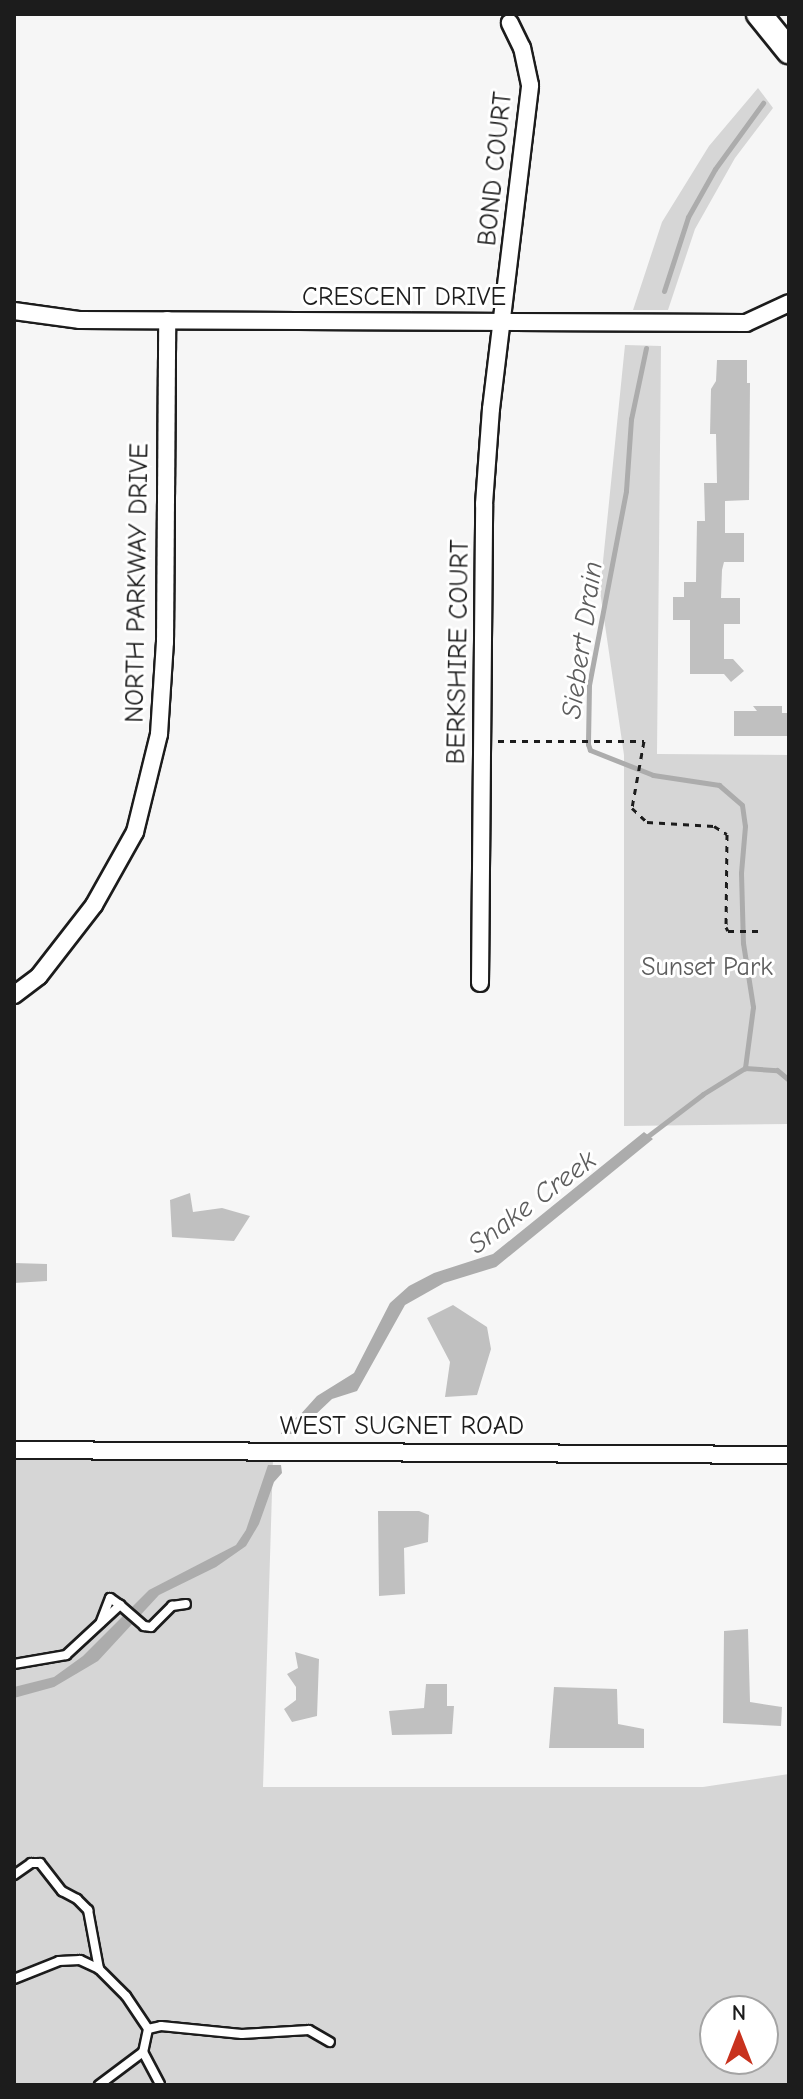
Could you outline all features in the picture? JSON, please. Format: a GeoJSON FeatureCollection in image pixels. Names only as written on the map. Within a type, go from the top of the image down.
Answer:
{"type":"FeatureCollection","features":[{"type":"Feature","properties":{"kind":"main road"},"geometry":{"type":"LineString","coordinates":[[759,14],[789,51]]}},
{"type":"Feature","properties":{"kind":"street","name":"BOND COURT"},"geometry":{"type":"LineString","coordinates":[[502,323],[530,85],[522,48],[510,23]]}},
{"type":"Feature","properties":{"kind":"street","name":"CRESCENT DRIVE"},"geometry":{"type":"LineString","coordinates":[[14,311],[80,320],[746,323],[789,303]]}},
{"type":"Feature","properties":{"kind":"street","name":"NORTH PARKWAY DRIVE"},"geometry":{"type":"LineString","coordinates":[[14,995],[39,976],[94,905],[135,832],[159,734],[165,642],[167,320]]}},
{"type":"Feature","properties":{"kind":"street","name":"BERKSHIRE COURT"},"geometry":{"type":"LineString","coordinates":[[480,983],[484,504],[502,323]]}},
{"type":"Feature","properties":{"kind":"street","name":"WEST SUGNET ROAD"},"geometry":{"type":"LineString","coordinates":[[14,1450],[789,1455]]}},
{"type":"Feature","properties":{"kind":"lane"},"geometry":{"type":"LineString","coordinates":[[14,1664],[66,1655],[101,1622],[110,1598],[139,1622],[151,1627],[172,1606],[186,1604]]}},
{"type":"Feature","properties":{"kind":"lane"},"geometry":{"type":"LineString","coordinates":[[14,1875],[31,1863],[40,1863],[62,1891],[88,1910],[99,1969]]}},
{"type":"Feature","properties":{"kind":"lane"},"geometry":{"type":"LineString","coordinates":[[14,1979],[70,1959],[99,1969],[126,1996],[148,2029],[143,2052],[160,2084]]}},
{"type":"Feature","properties":{"kind":"lane"},"geometry":{"type":"LineString","coordinates":[[148,2029],[161,2026],[242,2034],[309,2030],[330,2042]]}},
{"type":"Feature","properties":{"kind":"lane"},"geometry":{"type":"LineString","coordinates":[[99,2085],[143,2052]]}},
{"type":"Feature","properties":{"kind":"path"},"geometry":{"type":"LineString","coordinates":[[482,741],[644,741],[632,808],[647,822],[714,826],[727,834],[726,927],[733,931],[758,931]]}},
{"type":"Feature","properties":{"kind":"green space"},"geometry":{"type":"Polygon","coordinates":[[[758,88],[773,108],[735,158],[695,229],[668,310],[633,310],[662,222],[709,146],[758,88]]]}},
{"type":"Feature","properties":{"kind":"green space","name":"Sunset Park"},"geometry":{"type":"Polygon","coordinates":[[[625,345],[661,346],[657,754],[789,755],[789,1124],[624,1126],[624,755],[600,591],[625,345]]]}},
{"type":"Feature","properties":{"kind":"green space"},"geometry":{"type":"Polygon","coordinates":[[[14,1459],[273,1459],[263,1787],[703,1787],[789,1774],[789,2085],[14,2085],[14,1459]]]}},
{"type":"Feature","properties":{"kind":"shaded area"},"geometry":{"type":"Polygon","coordinates":[[[644,1132],[653,1139],[496,1267],[444,1283],[405,1305],[357,1391],[332,1399],[295,1434],[281,1434],[285,1424],[299,1416],[317,1396],[354,1373],[390,1303],[409,1286],[434,1273],[493,1254],[644,1132]]]}},
{"type":"Feature","properties":{"kind":"shaded area"},"geometry":{"type":"Polygon","coordinates":[[[268,1465],[281,1465],[282,1473],[274,1482],[259,1524],[246,1546],[216,1567],[159,1595],[98,1661],[54,1687],[14,1698],[14,1687],[54,1677],[83,1656],[149,1590],[236,1545],[246,1530],[268,1465]]]}},
{"type":"Feature","properties":{"kind":"building"},"geometry":{"type":"Polygon","coordinates":[[[717,360],[747,360],[747,383],[750,383],[749,500],[725,501],[725,533],[744,533],[744,562],[724,562],[722,570],[721,598],[740,598],[740,624],[724,624],[724,659],[733,659],[744,671],[731,682],[724,674],[690,674],[690,620],[673,620],[673,597],[684,597],[684,582],[696,582],[697,521],[705,521],[704,483],[717,483],[716,434],[710,434],[711,389],[716,381],[717,360]]]}},
{"type":"Feature","properties":{"kind":"building"},"geometry":{"type":"Polygon","coordinates":[[[753,706],[782,706],[782,713],[789,713],[789,736],[734,736],[734,711],[757,711],[753,706]]]}},
{"type":"Feature","properties":{"kind":"building"},"geometry":{"type":"Polygon","coordinates":[[[190,1193],[193,1212],[222,1208],[250,1216],[234,1241],[172,1237],[170,1200],[190,1193]]]}},
{"type":"Feature","properties":{"kind":"building"},"geometry":{"type":"Polygon","coordinates":[[[14,1263],[47,1264],[47,1281],[14,1283],[14,1263]]]}},
{"type":"Feature","properties":{"kind":"building"},"geometry":{"type":"Polygon","coordinates":[[[453,1305],[487,1327],[491,1349],[477,1395],[445,1397],[450,1362],[427,1318],[453,1305]]]}},
{"type":"Feature","properties":{"kind":"building"},"geometry":{"type":"Polygon","coordinates":[[[378,1511],[419,1511],[429,1515],[428,1542],[404,1548],[405,1594],[379,1596],[378,1511]]]}},
{"type":"Feature","properties":{"kind":"building"},"geometry":{"type":"Polygon","coordinates":[[[748,1629],[750,1702],[782,1707],[781,1726],[723,1723],[724,1631],[748,1629]]]}},
{"type":"Feature","properties":{"kind":"building"},"geometry":{"type":"Polygon","coordinates":[[[295,1652],[319,1659],[317,1716],[292,1722],[284,1709],[296,1700],[296,1687],[287,1674],[298,1668],[295,1652]]]}},
{"type":"Feature","properties":{"kind":"building"},"geometry":{"type":"Polygon","coordinates":[[[426,1684],[447,1684],[447,1706],[454,1706],[452,1734],[392,1735],[389,1711],[424,1708],[426,1684]]]}},
{"type":"Feature","properties":{"kind":"building"},"geometry":{"type":"Polygon","coordinates":[[[554,1687],[617,1689],[618,1724],[644,1729],[644,1748],[549,1748],[554,1687]]]}},
{"type":"Feature","properties":{"kind":"waterway","name":"Siebert Drain"},"geometry":{"type":"LineString","coordinates":[[664,291],[688,217],[715,169],[763,103]]}},
{"type":"Feature","properties":{"kind":"waterway","name":"Siebert Drain"},"geometry":{"type":"LineString","coordinates":[[646,348],[631,419],[626,491],[589,685],[588,744],[590,750],[653,775],[719,785],[742,805],[745,826],[741,873],[743,943],[753,1007],[745,1068]]}},
{"type":"Feature","properties":{"kind":"waterway","name":"Snake Creek"},"geometry":{"type":"LineString","coordinates":[[644,1139],[703,1094],[745,1068],[777,1070],[789,1080]]}}]}
